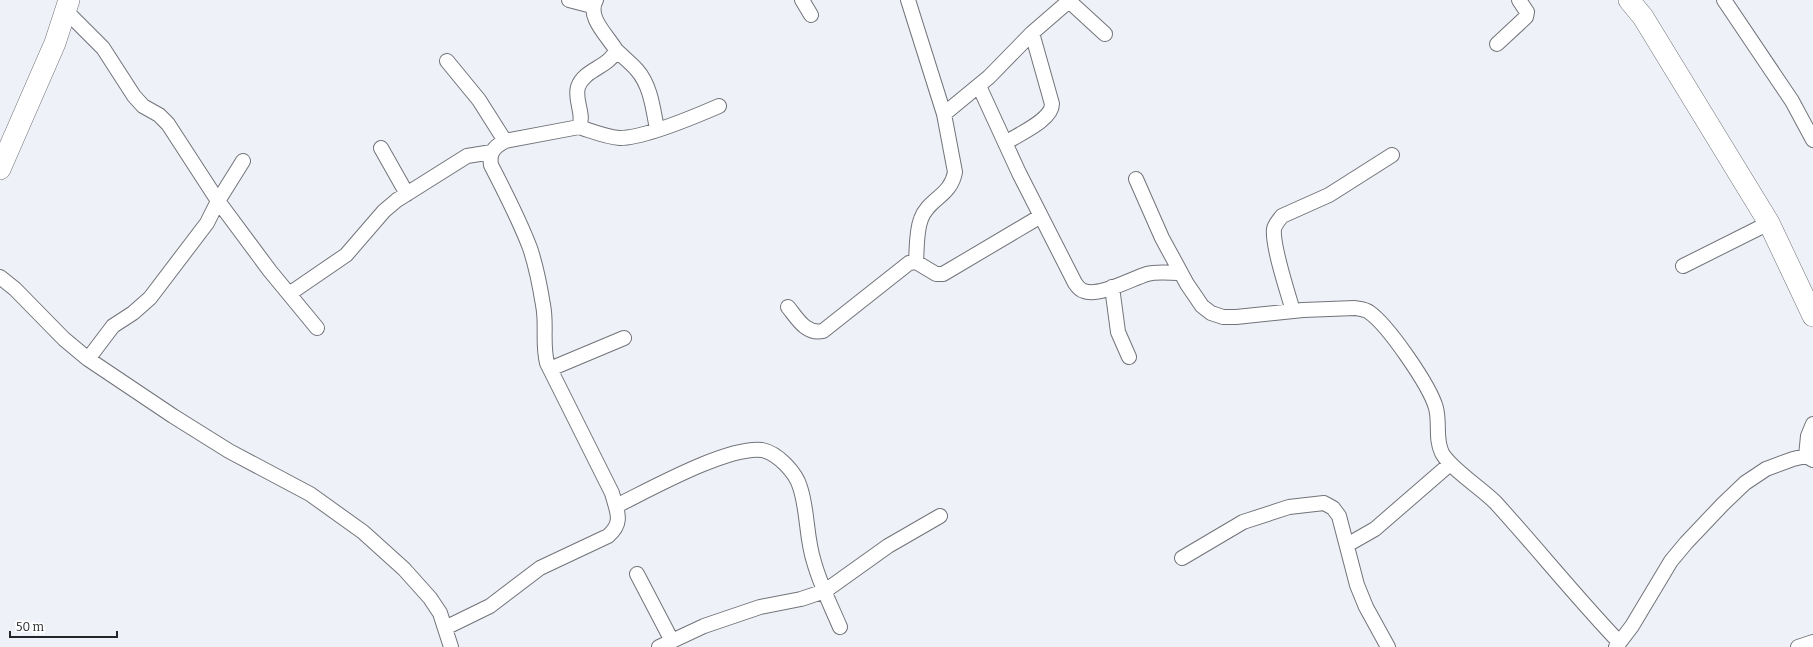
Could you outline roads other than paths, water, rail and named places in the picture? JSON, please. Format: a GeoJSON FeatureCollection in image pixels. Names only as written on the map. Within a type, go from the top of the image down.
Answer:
{"type":"FeatureCollection","features":[{"type":"Feature","properties":{"kind":"main road"},"geometry":{"type":"LineString","coordinates":[[1629,0],[1643,17],[1769,223],[1813,316]]}},
{"type":"Feature","properties":{"kind":"main road"},"geometry":{"type":"LineString","coordinates":[[0,169],[55,43],[67,5]]}},
{"type":"Feature","properties":{"kind":"street"},"geometry":{"type":"LineString","coordinates":[[569,0],[594,3],[593,12],[597,22],[616,50],[637,70],[644,80],[649,91],[657,129]]}},
{"type":"Feature","properties":{"kind":"street"},"geometry":{"type":"LineString","coordinates":[[802,0],[811,15]]}},
{"type":"Feature","properties":{"kind":"street"},"geometry":{"type":"LineString","coordinates":[[908,0],[944,114],[955,172],[954,181],[948,190],[927,208],[921,218],[916,262]]}},
{"type":"Feature","properties":{"kind":"street"},"geometry":{"type":"LineString","coordinates":[[944,114],[979,86],[1032,33],[1069,0],[1105,34]]}},
{"type":"Feature","properties":{"kind":"street"},"geometry":{"type":"LineString","coordinates":[[1497,44],[1526,17],[1527,12],[1518,0]]}},
{"type":"Feature","properties":{"kind":"street"},"geometry":{"type":"LineString","coordinates":[[1724,0],[1792,101],[1813,140]]}},
{"type":"Feature","properties":{"kind":"street"},"geometry":{"type":"LineString","coordinates":[[67,5],[103,48],[134,96],[143,106],[159,115],[168,124],[218,201],[317,328]]}},
{"type":"Feature","properties":{"kind":"street"},"geometry":{"type":"LineString","coordinates":[[1005,143],[1041,121],[1052,109],[1052,104],[1032,33]]}},
{"type":"Feature","properties":{"kind":"street"},"geometry":{"type":"LineString","coordinates":[[579,127],[581,122],[577,95],[578,86],[583,79],[611,59],[616,50]]}},
{"type":"Feature","properties":{"kind":"street"},"geometry":{"type":"LineString","coordinates":[[447,61],[479,100],[505,141]]}},
{"type":"Feature","properties":{"kind":"street"},"geometry":{"type":"LineString","coordinates":[[979,86],[1041,216],[1075,283],[1080,289],[1085,292],[1092,292],[1112,287],[1148,274],[1181,273]]}},
{"type":"Feature","properties":{"kind":"street"},"geometry":{"type":"LineString","coordinates":[[445,628],[490,606],[540,568],[608,536],[615,530],[618,523],[616,506],[600,466],[550,369],[543,350],[545,317],[544,306],[530,250],[520,224],[491,165],[492,152],[497,145],[505,141],[579,127],[621,138],[635,136],[693,117],[720,106]]}},
{"type":"Feature","properties":{"kind":"street"},"geometry":{"type":"LineString","coordinates":[[380,148],[407,194]]}},
{"type":"Feature","properties":{"kind":"street"},"geometry":{"type":"LineString","coordinates":[[289,294],[346,255],[384,211],[407,194],[467,156],[492,152]]}},
{"type":"Feature","properties":{"kind":"street"},"geometry":{"type":"LineString","coordinates":[[1293,311],[1276,248],[1274,229],[1277,222],[1282,216],[1335,191],[1392,155]]}},
{"type":"Feature","properties":{"kind":"street"},"geometry":{"type":"LineString","coordinates":[[88,359],[113,326],[133,314],[150,298],[207,223],[218,201],[243,162]]}},
{"type":"Feature","properties":{"kind":"street"},"geometry":{"type":"LineString","coordinates":[[1136,179],[1162,238],[1181,273],[1202,306],[1211,313],[1223,317],[1293,311],[1355,308],[1363,309],[1377,319],[1408,357],[1432,397],[1438,418],[1439,445],[1450,464],[1494,501],[1618,645],[1632,626],[1671,561],[1723,504],[1745,483],[1766,469],[1793,459],[1809,458],[1808,436],[1813,424]]}},
{"type":"Feature","properties":{"kind":"street"},"geometry":{"type":"LineString","coordinates":[[788,307],[802,325],[810,331],[816,333],[823,331],[909,263],[916,262],[936,274],[943,274],[1041,216]]}},
{"type":"Feature","properties":{"kind":"street"},"geometry":{"type":"LineString","coordinates":[[1683,266],[1769,223]]}},
{"type":"Feature","properties":{"kind":"street"},"geometry":{"type":"LineString","coordinates":[[0,277],[15,289],[64,339],[88,359],[173,416],[229,451],[310,494],[363,532],[404,569],[430,598],[440,613],[451,647]]}},
{"type":"Feature","properties":{"kind":"street"},"geometry":{"type":"LineString","coordinates":[[1112,287],[1118,332],[1129,357]]}},
{"type":"Feature","properties":{"kind":"street"},"geometry":{"type":"LineString","coordinates":[[550,369],[624,338]]}},
{"type":"Feature","properties":{"kind":"street"},"geometry":{"type":"LineString","coordinates":[[616,506],[717,459],[747,450],[763,450],[787,466],[794,474],[800,487],[813,561],[840,627]]}},
{"type":"Feature","properties":{"kind":"street"},"geometry":{"type":"LineString","coordinates":[[1347,545],[1375,529],[1450,464]]}},
{"type":"Feature","properties":{"kind":"street"},"geometry":{"type":"LineString","coordinates":[[1182,558],[1243,522],[1288,506],[1324,503],[1333,508],[1339,516],[1357,585],[1366,607],[1388,647]]}},
{"type":"Feature","properties":{"kind":"street"},"geometry":{"type":"LineString","coordinates":[[659,647],[704,626],[760,607],[801,599],[825,591],[888,546],[940,516]]}},
{"type":"Feature","properties":{"kind":"street"},"geometry":{"type":"LineString","coordinates":[[637,574],[672,641]]}},
{"type":"Feature","properties":{"kind":"street"},"geometry":{"type":"LineString","coordinates":[[1798,647],[1813,642]]}}]}
